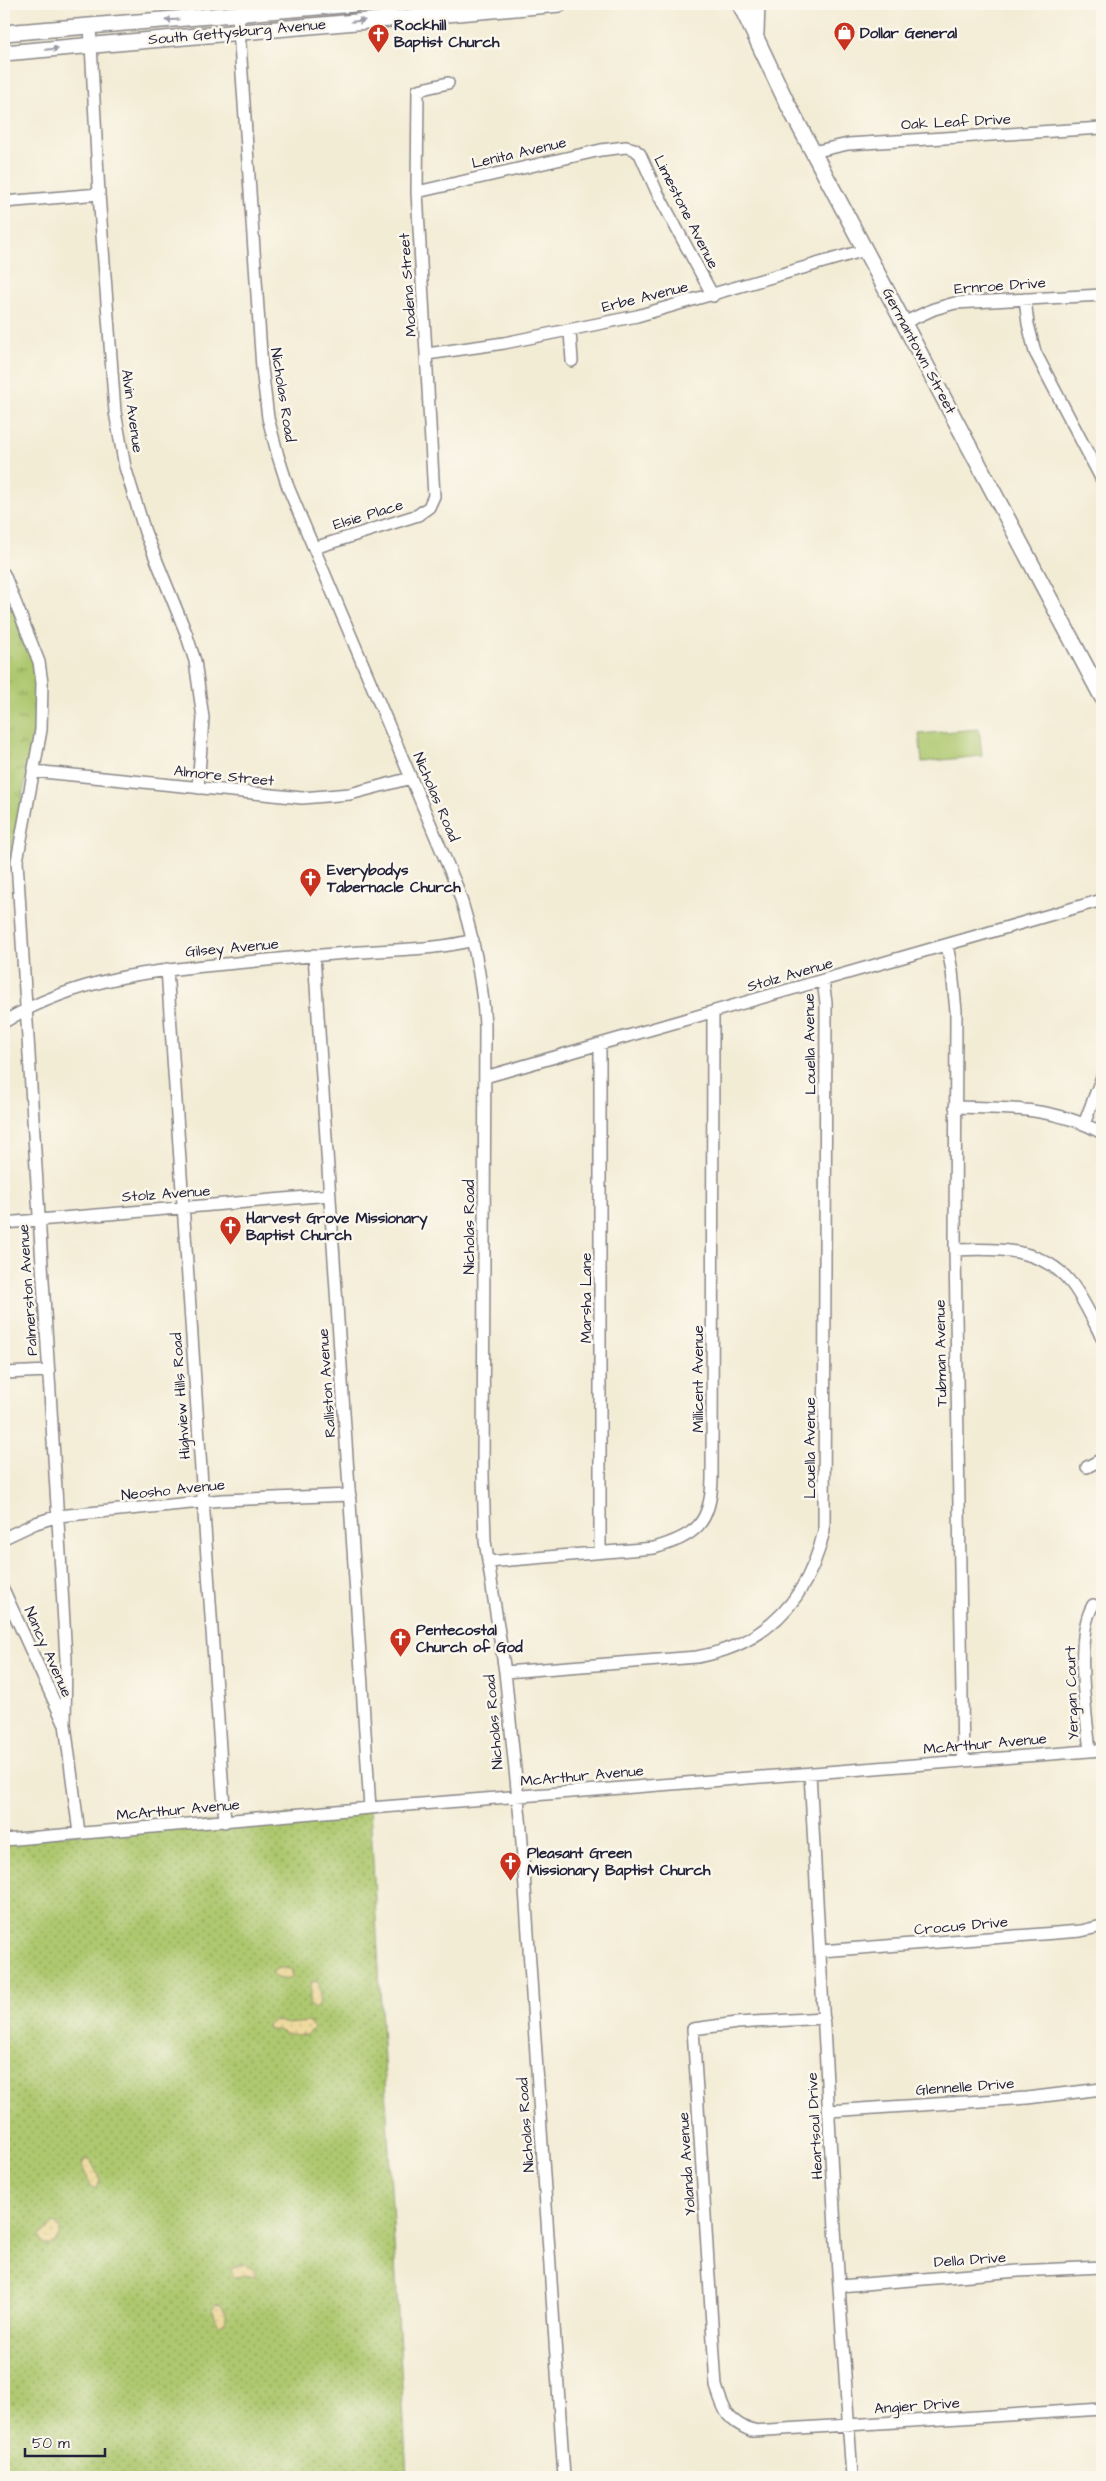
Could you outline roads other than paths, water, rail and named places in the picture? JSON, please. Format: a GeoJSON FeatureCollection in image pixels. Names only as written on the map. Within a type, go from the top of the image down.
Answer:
{"type":"FeatureCollection","features":[{"type":"Feature","properties":{"kind":"main road"},"geometry":{"type":"LineString","coordinates":[[205,17],[219,4]]}},
{"type":"Feature","properties":{"kind":"main road","name":"South Gettysburg Avenue"},"geometry":{"type":"LineString","coordinates":[[4,33],[205,17],[235,9],[355,4]]}},
{"type":"Feature","properties":{"kind":"main road","name":"South Gettysburg Avenue"},"geometry":{"type":"LineString","coordinates":[[4,53],[560,4]]}},
{"type":"Feature","properties":{"kind":"main road","name":"Germantown Street"},"geometry":{"type":"LineString","coordinates":[[740,4],[756,40],[813,152],[1102,697]]}},
{"type":"Feature","properties":{"kind":"main road"},"geometry":{"type":"LineString","coordinates":[[756,40],[757,4]]}},
{"type":"Feature","properties":{"kind":"street","name":"Nicholas Road"},"geometry":{"type":"LineString","coordinates":[[235,9],[240,31],[266,399],[278,456],[314,548],[457,886],[473,940],[484,1006],[483,1476],[485,1541],[505,1672],[516,1797],[521,1828],[564,2477]]}},
{"type":"Feature","properties":{"kind":"street","name":"Alvin Avenue"},"geometry":{"type":"LineString","coordinates":[[90,26],[99,194],[115,412],[125,467],[136,505],[195,661],[203,718],[198,788]]}},
{"type":"Feature","properties":{"kind":"street","name":"Modena Street"},"geometry":{"type":"LineString","coordinates":[[429,507],[434,496],[417,192],[418,90],[448,83]]}},
{"type":"Feature","properties":{"kind":"street","name":"Oak Leaf Drive"},"geometry":{"type":"LineString","coordinates":[[813,152],[848,144],[1102,128]]}},
{"type":"Feature","properties":{"kind":"street","name":"Lenita Avenue"},"geometry":{"type":"LineString","coordinates":[[417,192],[537,163],[628,147]]}},
{"type":"Feature","properties":{"kind":"street","name":"Limestone Avenue"},"geometry":{"type":"LineString","coordinates":[[628,147],[640,154],[657,192],[713,296]]}},
{"type":"Feature","properties":{"kind":"street"},"geometry":{"type":"LineString","coordinates":[[4,202],[99,194]]}},
{"type":"Feature","properties":{"kind":"street","name":"Erbe Avenue"},"geometry":{"type":"LineString","coordinates":[[427,354],[570,331],[646,314],[713,296],[865,250]]}},
{"type":"Feature","properties":{"kind":"street","name":"Ernroe Drive"},"geometry":{"type":"LineString","coordinates":[[903,323],[934,309],[955,303],[1102,295]]}},
{"type":"Feature","properties":{"kind":"street"},"geometry":{"type":"LineString","coordinates":[[1025,299],[1028,324],[1035,352],[1102,480]]}},
{"type":"Feature","properties":{"kind":"street"},"geometry":{"type":"LineString","coordinates":[[570,331],[572,361]]}},
{"type":"Feature","properties":{"kind":"street","name":"Elsie Place"},"geometry":{"type":"LineString","coordinates":[[314,548],[418,515],[429,507]]}},
{"type":"Feature","properties":{"kind":"street","name":"Palmerston Avenue"},"geometry":{"type":"LineString","coordinates":[[4,574],[38,662],[42,683],[42,718],[17,861],[58,1516],[66,1660],[65,1724],[78,1833]]}},
{"type":"Feature","properties":{"kind":"street","name":"Almore Street"},"geometry":{"type":"LineString","coordinates":[[33,771],[288,797],[316,798],[370,790],[411,778]]}},
{"type":"Feature","properties":{"kind":"street","name":"Stolz Avenue"},"geometry":{"type":"LineString","coordinates":[[485,1077],[1102,900]]}},
{"type":"Feature","properties":{"kind":"street","name":"Gilsey Avenue"},"geometry":{"type":"LineString","coordinates":[[4,1022],[38,1002],[95,983],[128,975],[167,969],[314,955],[443,946],[473,940]]}},
{"type":"Feature","properties":{"kind":"street","name":"Tubman Avenue"},"geometry":{"type":"LineString","coordinates":[[947,945],[956,1011],[955,1250],[963,1760]]}},
{"type":"Feature","properties":{"kind":"street","name":"Ralliston Avenue"},"geometry":{"type":"LineString","coordinates":[[314,955],[370,1808]]}},
{"type":"Feature","properties":{"kind":"street","name":"Highview Hills Road"},"geometry":{"type":"LineString","coordinates":[[167,969],[225,1822]]}},
{"type":"Feature","properties":{"kind":"street","name":"Louella Avenue"},"geometry":{"type":"LineString","coordinates":[[505,1672],[673,1659],[718,1652],[746,1641],[773,1623],[796,1599],[810,1576],[821,1546],[824,1521],[826,1012],[823,981]]}},
{"type":"Feature","properties":{"kind":"street","name":"Millicent Avenue"},"geometry":{"type":"LineString","coordinates":[[488,1562],[600,1551],[654,1548],[676,1541],[696,1528],[710,1504],[712,1470],[713,1012]]}},
{"type":"Feature","properties":{"kind":"street","name":"Marsha Lane"},"geometry":{"type":"LineString","coordinates":[[600,1045],[600,1551]]}},
{"type":"Feature","properties":{"kind":"street"},"geometry":{"type":"LineString","coordinates":[[1084,1124],[1102,1077]]}},
{"type":"Feature","properties":{"kind":"street"},"geometry":{"type":"LineString","coordinates":[[955,1107],[1030,1110],[1084,1124],[1102,1133]]}},
{"type":"Feature","properties":{"kind":"street","name":"Stolz Avenue"},"geometry":{"type":"LineString","coordinates":[[4,1223],[330,1195]]}},
{"type":"Feature","properties":{"kind":"street"},"geometry":{"type":"LineString","coordinates":[[955,1250],[998,1248],[1014,1250],[1032,1256],[1050,1266],[1072,1285],[1102,1338]]}},
{"type":"Feature","properties":{"kind":"street"},"geometry":{"type":"LineString","coordinates":[[4,1373],[49,1371]]}},
{"type":"Feature","properties":{"kind":"street"},"geometry":{"type":"LineString","coordinates":[[1087,1467],[1102,1459]]}},
{"type":"Feature","properties":{"kind":"street","name":"Neosho Avenue"},"geometry":{"type":"LineString","coordinates":[[4,1538],[36,1523],[58,1516],[251,1498],[350,1495]]}},
{"type":"Feature","properties":{"kind":"street","name":"Nancy Avenue"},"geometry":{"type":"LineString","coordinates":[[4,1591],[65,1724]]}},
{"type":"Feature","properties":{"kind":"street","name":"Yergan Court"},"geometry":{"type":"LineString","coordinates":[[1090,1751],[1084,1657],[1086,1623],[1093,1605]]}},
{"type":"Feature","properties":{"kind":"street","name":"McArthur Avenue"},"geometry":{"type":"LineString","coordinates":[[4,1840],[370,1808],[1102,1750]]}},
{"type":"Feature","properties":{"kind":"street","name":"Heartsoul Drive"},"geometry":{"type":"LineString","coordinates":[[810,1773],[852,2477]]}},
{"type":"Feature","properties":{"kind":"street","name":"Crocus Drive"},"geometry":{"type":"LineString","coordinates":[[822,1951],[1081,1931],[1102,1926]]}},
{"type":"Feature","properties":{"kind":"street","name":"Yolanda Avenue"},"geometry":{"type":"LineString","coordinates":[[735,2424],[723,2411],[716,2386],[693,2029],[737,2023],[824,2018]]}},
{"type":"Feature","properties":{"kind":"street","name":"Glennelle Drive"},"geometry":{"type":"LineString","coordinates":[[830,2111],[1027,2098],[1102,2089]]}},
{"type":"Feature","properties":{"kind":"street","name":"Della Drive"},"geometry":{"type":"LineString","coordinates":[[840,2286],[1018,2271],[1102,2267]]}},
{"type":"Feature","properties":{"kind":"street","name":"Angier Drive"},"geometry":{"type":"LineString","coordinates":[[735,2424],[752,2431],[1102,2408]]}},
{"type":"Feature","properties":{"kind":"place","name":"Dollar General"},"geometry":{"type":"Point","coordinates":[844,52]}},
{"type":"Feature","properties":{"kind":"place","name":"Rockhill Baptist Church"},"geometry":{"type":"Point","coordinates":[378,53]}},
{"type":"Feature","properties":{"kind":"place","name":"Everybodys Tabernacle Church"},"geometry":{"type":"Point","coordinates":[311,898]}},
{"type":"Feature","properties":{"kind":"place","name":"Harvest Grove Missionary Baptist Church"},"geometry":{"type":"Point","coordinates":[230,1246]}},
{"type":"Feature","properties":{"kind":"place","name":"Pentecostal Church of God"},"geometry":{"type":"Point","coordinates":[400,1658]}},
{"type":"Feature","properties":{"kind":"place","name":"Pleasant Green Missionary Baptist Church"},"geometry":{"type":"Point","coordinates":[511,1881]}}]}
